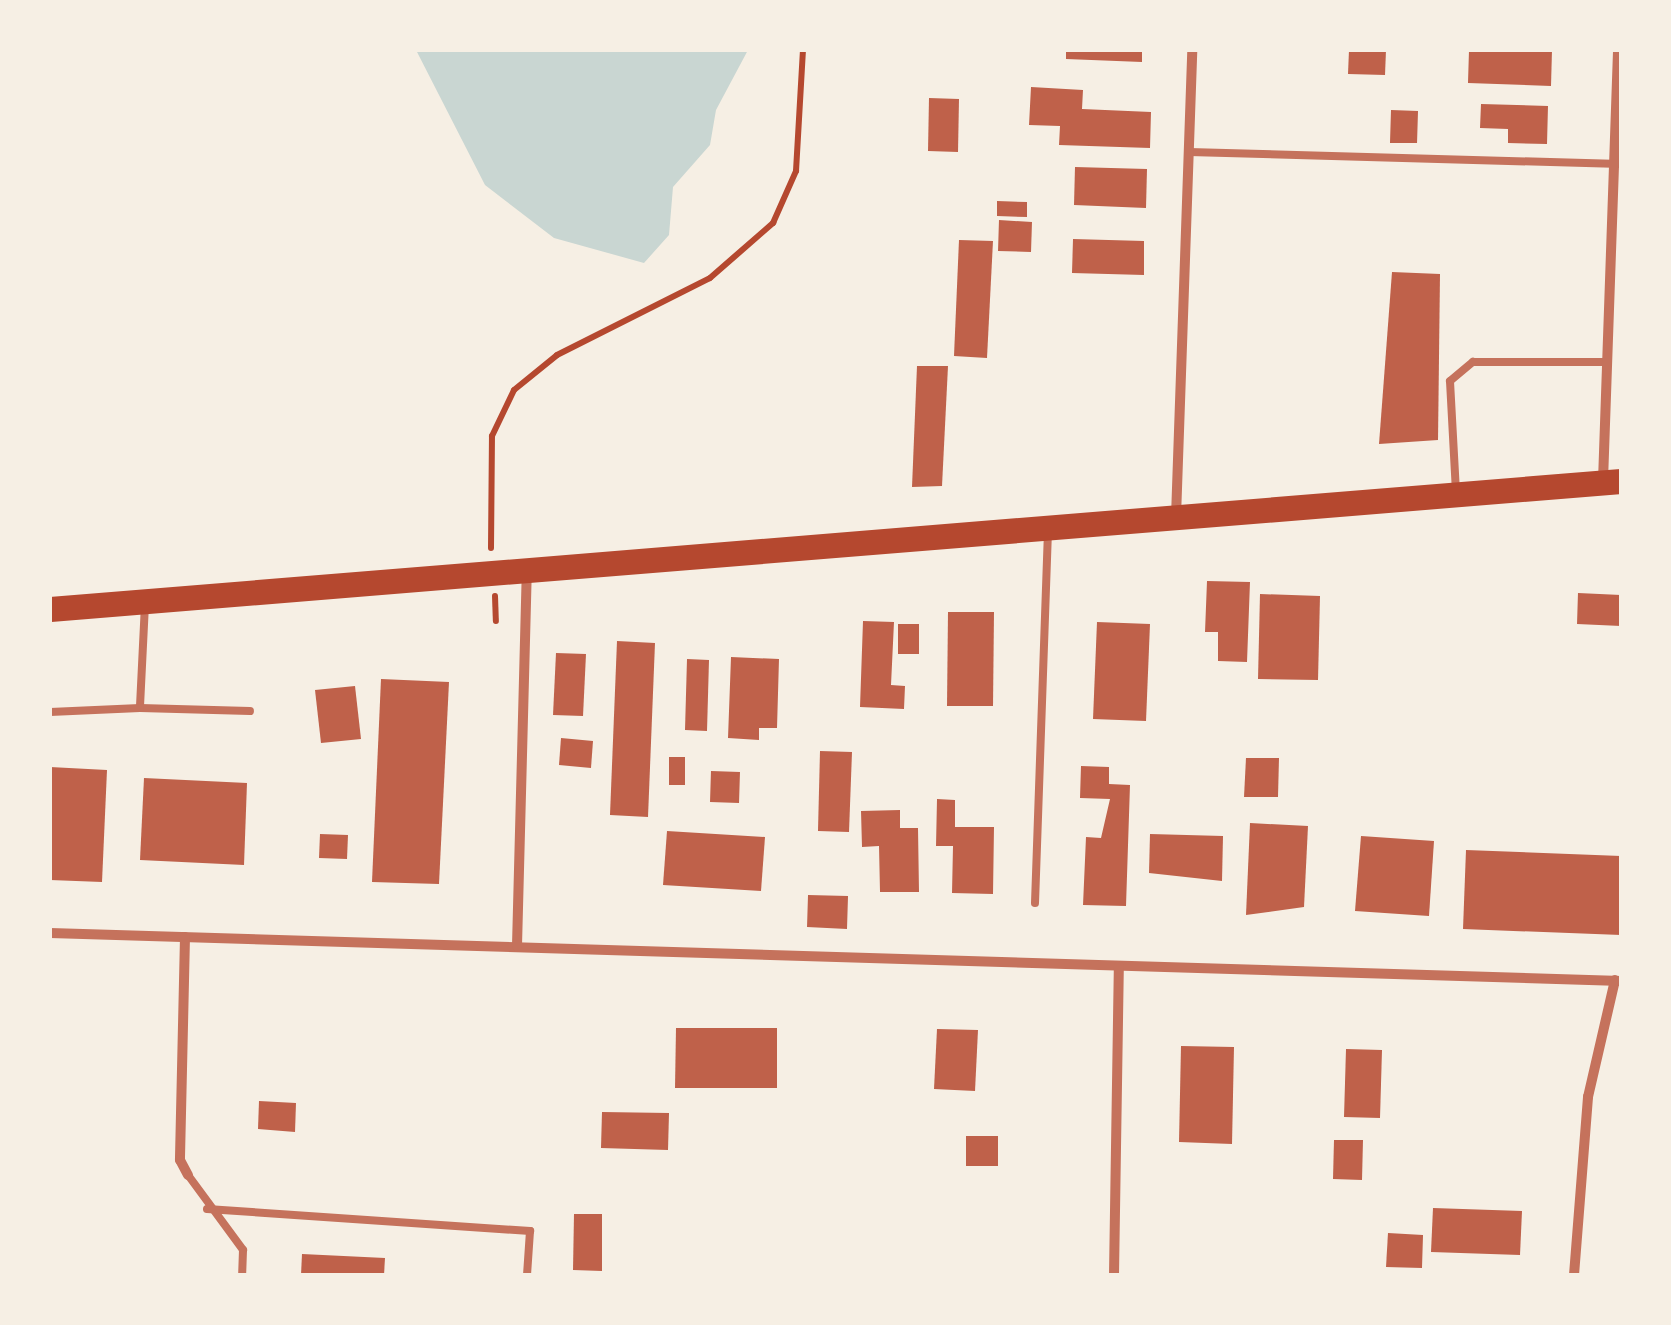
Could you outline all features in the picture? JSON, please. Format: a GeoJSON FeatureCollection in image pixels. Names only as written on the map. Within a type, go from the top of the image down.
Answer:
{"type":"FeatureCollection","features":[{"type":"Feature","properties":{"kind":"main road"},"geometry":{"type":"LineString","coordinates":[[50,608],[1612,481]]}},
{"type":"Feature","properties":{"kind":"street"},"geometry":{"type":"LineString","coordinates":[[1176,518],[1192,50]]}},
{"type":"Feature","properties":{"kind":"street"},"geometry":{"type":"LineString","coordinates":[[1612,481],[1607,362],[1618,164],[1618,50]]}},
{"type":"Feature","properties":{"kind":"street"},"geometry":{"type":"LineString","coordinates":[[518,946],[527,568]]}},
{"type":"Feature","properties":{"kind":"street"},"geometry":{"type":"LineString","coordinates":[[50,934],[1618,980],[1588,1097],[1574,1275]]}},
{"type":"Feature","properties":{"kind":"street"},"geometry":{"type":"LineString","coordinates":[[184,937],[180,1160],[188,1175]]}},
{"type":"Feature","properties":{"kind":"street"},"geometry":{"type":"LineString","coordinates":[[1114,1275],[1119,966]]}},
{"type":"Feature","properties":{"kind":"lane"},"geometry":{"type":"LineString","coordinates":[[1189,152],[1618,164]]}},
{"type":"Feature","properties":{"kind":"lane"},"geometry":{"type":"LineString","coordinates":[[1456,494],[1450,381],[1473,362],[1607,362]]}},
{"type":"Feature","properties":{"kind":"lane"},"geometry":{"type":"LineString","coordinates":[[1036,903],[1048,528]]}},
{"type":"Feature","properties":{"kind":"lane"},"geometry":{"type":"LineString","coordinates":[[140,708],[145,600]]}},
{"type":"Feature","properties":{"kind":"lane"},"geometry":{"type":"LineString","coordinates":[[50,712],[140,708],[250,711]]}},
{"type":"Feature","properties":{"kind":"lane"},"geometry":{"type":"LineString","coordinates":[[188,1175],[207,1210],[242,1250],[242,1275]]}},
{"type":"Feature","properties":{"kind":"lane"},"geometry":{"type":"LineString","coordinates":[[207,1210],[530,1231],[527,1275]]}},
{"type":"Feature","properties":{"kind":"path"},"geometry":{"type":"LineString","coordinates":[[491,546],[492,436],[514,390],[557,356],[710,278],[773,224],[796,171],[803,50]]}},
{"type":"Feature","properties":{"kind":"shaded area"},"geometry":{"type":"Polygon","coordinates":[[[416,50],[748,50],[716,110],[710,145],[673,187],[669,235],[644,263],[554,238],[485,185],[416,50]]]}},
{"type":"Feature","properties":{"kind":"building"},"geometry":{"type":"Polygon","coordinates":[[[1066,50],[1142,50],[1142,62],[1066,59],[1066,50]]]}},
{"type":"Feature","properties":{"kind":"building"},"geometry":{"type":"Polygon","coordinates":[[[1349,50],[1386,50],[1385,75],[1348,74],[1349,50]]]}},
{"type":"Feature","properties":{"kind":"building"},"geometry":{"type":"Polygon","coordinates":[[[1469,50],[1552,50],[1551,86],[1468,83],[1469,50]]]}},
{"type":"Feature","properties":{"kind":"building"},"geometry":{"type":"Polygon","coordinates":[[[1031,87],[1083,90],[1082,109],[1151,112],[1150,148],[1059,145],[1060,126],[1029,125],[1031,87]]]}},
{"type":"Feature","properties":{"kind":"building"},"geometry":{"type":"Polygon","coordinates":[[[929,98],[959,99],[958,152],[928,151],[929,98]]]}},
{"type":"Feature","properties":{"kind":"building"},"geometry":{"type":"Polygon","coordinates":[[[1481,104],[1548,106],[1547,144],[1508,143],[1508,129],[1480,128],[1481,104]]]}},
{"type":"Feature","properties":{"kind":"building"},"geometry":{"type":"Polygon","coordinates":[[[1391,110],[1418,111],[1417,143],[1390,143],[1391,110]]]}},
{"type":"Feature","properties":{"kind":"building"},"geometry":{"type":"Polygon","coordinates":[[[1075,167],[1147,169],[1146,208],[1074,205],[1075,167]]]}},
{"type":"Feature","properties":{"kind":"building"},"geometry":{"type":"Polygon","coordinates":[[[997,201],[1027,202],[1027,217],[997,216],[997,201]]]}},
{"type":"Feature","properties":{"kind":"building"},"geometry":{"type":"Polygon","coordinates":[[[999,220],[1032,222],[1031,252],[998,251],[999,220]]]}},
{"type":"Feature","properties":{"kind":"building"},"geometry":{"type":"Polygon","coordinates":[[[1073,239],[1144,241],[1144,275],[1072,273],[1073,239]]]}},
{"type":"Feature","properties":{"kind":"building"},"geometry":{"type":"Polygon","coordinates":[[[959,240],[993,241],[987,358],[954,356],[959,240]]]}},
{"type":"Feature","properties":{"kind":"building"},"geometry":{"type":"Polygon","coordinates":[[[1392,272],[1440,274],[1438,440],[1379,444],[1392,272]]]}},
{"type":"Feature","properties":{"kind":"building"},"geometry":{"type":"Polygon","coordinates":[[[917,366],[948,366],[942,486],[912,487],[917,366]]]}},
{"type":"Feature","properties":{"kind":"building"},"geometry":{"type":"Polygon","coordinates":[[[1207,581],[1250,582],[1247,662],[1218,661],[1218,632],[1205,632],[1207,581]]]}},
{"type":"Feature","properties":{"kind":"building"},"geometry":{"type":"Polygon","coordinates":[[[1578,593],[1621,595],[1621,626],[1577,624],[1578,593]]]}},
{"type":"Feature","properties":{"kind":"building"},"geometry":{"type":"Polygon","coordinates":[[[1260,594],[1320,596],[1318,680],[1258,679],[1260,594]]]}},
{"type":"Feature","properties":{"kind":"building"},"geometry":{"type":"Polygon","coordinates":[[[948,612],[994,612],[993,706],[947,706],[948,612]]]}},
{"type":"Feature","properties":{"kind":"building"},"geometry":{"type":"Polygon","coordinates":[[[863,621],[894,622],[891,685],[905,686],[904,709],[860,707],[863,621]]]}},
{"type":"Feature","properties":{"kind":"building"},"geometry":{"type":"Polygon","coordinates":[[[1097,622],[1150,624],[1146,721],[1093,719],[1097,622]]]}},
{"type":"Feature","properties":{"kind":"building"},"geometry":{"type":"Polygon","coordinates":[[[898,624],[919,624],[919,654],[898,654],[898,624]]]}},
{"type":"Feature","properties":{"kind":"building"},"geometry":{"type":"Polygon","coordinates":[[[617,641],[655,643],[648,817],[610,815],[617,641]]]}},
{"type":"Feature","properties":{"kind":"building"},"geometry":{"type":"Polygon","coordinates":[[[556,653],[586,654],[583,716],[553,715],[556,653]]]}},
{"type":"Feature","properties":{"kind":"building"},"geometry":{"type":"Polygon","coordinates":[[[731,657],[779,659],[777,728],[759,728],[759,740],[728,738],[731,657]]]}},
{"type":"Feature","properties":{"kind":"building"},"geometry":{"type":"Polygon","coordinates":[[[687,659],[709,660],[707,731],[685,730],[687,659]]]}},
{"type":"Feature","properties":{"kind":"building"},"geometry":{"type":"Polygon","coordinates":[[[381,679],[449,682],[439,884],[372,882],[381,679]]]}},
{"type":"Feature","properties":{"kind":"building"},"geometry":{"type":"Polygon","coordinates":[[[355,686],[361,739],[321,743],[315,690],[355,686]]]}},
{"type":"Feature","properties":{"kind":"building"},"geometry":{"type":"Polygon","coordinates":[[[561,738],[593,741],[591,768],[559,765],[561,738]]]}},
{"type":"Feature","properties":{"kind":"building"},"geometry":{"type":"Polygon","coordinates":[[[820,751],[852,752],[849,832],[818,831],[820,751]]]}},
{"type":"Feature","properties":{"kind":"building"},"geometry":{"type":"Polygon","coordinates":[[[669,757],[685,757],[685,785],[669,785],[669,757]]]}},
{"type":"Feature","properties":{"kind":"building"},"geometry":{"type":"Polygon","coordinates":[[[1246,758],[1279,758],[1278,797],[1244,797],[1246,758]]]}},
{"type":"Feature","properties":{"kind":"building"},"geometry":{"type":"Polygon","coordinates":[[[1081,766],[1109,767],[1109,784],[1130,785],[1126,906],[1083,905],[1086,837],[1101,838],[1110,799],[1080,798],[1081,766]]]}},
{"type":"Feature","properties":{"kind":"building"},"geometry":{"type":"Polygon","coordinates":[[[50,767],[107,770],[102,882],[50,880],[50,767]]]}},
{"type":"Feature","properties":{"kind":"building"},"geometry":{"type":"Polygon","coordinates":[[[711,771],[740,772],[739,803],[710,802],[711,771]]]}},
{"type":"Feature","properties":{"kind":"building"},"geometry":{"type":"Polygon","coordinates":[[[144,778],[247,783],[244,865],[140,860],[144,778]]]}},
{"type":"Feature","properties":{"kind":"building"},"geometry":{"type":"Polygon","coordinates":[[[937,799],[955,800],[955,827],[994,827],[993,894],[952,893],[953,846],[936,846],[937,799]]]}},
{"type":"Feature","properties":{"kind":"building"},"geometry":{"type":"Polygon","coordinates":[[[900,810],[900,828],[918,828],[919,892],[880,892],[879,846],[862,847],[861,811],[900,810]]]}},
{"type":"Feature","properties":{"kind":"building"},"geometry":{"type":"Polygon","coordinates":[[[1250,823],[1308,826],[1304,907],[1246,915],[1250,823]]]}},
{"type":"Feature","properties":{"kind":"building"},"geometry":{"type":"Polygon","coordinates":[[[667,831],[765,837],[761,891],[663,885],[667,831]]]}},
{"type":"Feature","properties":{"kind":"building"},"geometry":{"type":"Polygon","coordinates":[[[320,834],[348,835],[347,859],[319,858],[320,834]]]}},
{"type":"Feature","properties":{"kind":"building"},"geometry":{"type":"Polygon","coordinates":[[[1150,834],[1223,836],[1222,881],[1149,873],[1150,834]]]}},
{"type":"Feature","properties":{"kind":"building"},"geometry":{"type":"Polygon","coordinates":[[[1361,836],[1434,841],[1429,916],[1355,911],[1361,836]]]}},
{"type":"Feature","properties":{"kind":"building"},"geometry":{"type":"Polygon","coordinates":[[[1466,850],[1621,856],[1621,935],[1463,929],[1466,850]]]}},
{"type":"Feature","properties":{"kind":"building"},"geometry":{"type":"Polygon","coordinates":[[[808,895],[848,896],[847,929],[807,927],[808,895]]]}},
{"type":"Feature","properties":{"kind":"building"},"geometry":{"type":"Polygon","coordinates":[[[676,1028],[777,1028],[777,1088],[675,1088],[676,1028]]]}},
{"type":"Feature","properties":{"kind":"building"},"geometry":{"type":"Polygon","coordinates":[[[937,1029],[978,1030],[975,1091],[934,1089],[937,1029]]]}},
{"type":"Feature","properties":{"kind":"building"},"geometry":{"type":"Polygon","coordinates":[[[1181,1046],[1234,1047],[1232,1144],[1179,1142],[1181,1046]]]}},
{"type":"Feature","properties":{"kind":"building"},"geometry":{"type":"Polygon","coordinates":[[[1346,1049],[1382,1050],[1380,1118],[1344,1117],[1346,1049]]]}},
{"type":"Feature","properties":{"kind":"building"},"geometry":{"type":"Polygon","coordinates":[[[259,1101],[296,1103],[295,1132],[258,1129],[259,1101]]]}},
{"type":"Feature","properties":{"kind":"building"},"geometry":{"type":"Polygon","coordinates":[[[602,1112],[669,1113],[668,1150],[601,1148],[602,1112]]]}},
{"type":"Feature","properties":{"kind":"building"},"geometry":{"type":"Polygon","coordinates":[[[966,1136],[998,1136],[998,1166],[966,1166],[966,1136]]]}},
{"type":"Feature","properties":{"kind":"building"},"geometry":{"type":"Polygon","coordinates":[[[1334,1140],[1363,1140],[1362,1180],[1333,1179],[1334,1140]]]}},
{"type":"Feature","properties":{"kind":"building"},"geometry":{"type":"Polygon","coordinates":[[[1433,1208],[1522,1211],[1520,1255],[1431,1252],[1433,1208]]]}},
{"type":"Feature","properties":{"kind":"building"},"geometry":{"type":"Polygon","coordinates":[[[574,1214],[602,1214],[602,1271],[573,1270],[574,1214]]]}},
{"type":"Feature","properties":{"kind":"building"},"geometry":{"type":"Polygon","coordinates":[[[1388,1233],[1423,1235],[1422,1268],[1386,1267],[1388,1233]]]}},
{"type":"Feature","properties":{"kind":"building"},"geometry":{"type":"Polygon","coordinates":[[[302,1254],[385,1258],[384,1275],[301,1275],[302,1254]]]}}]}
